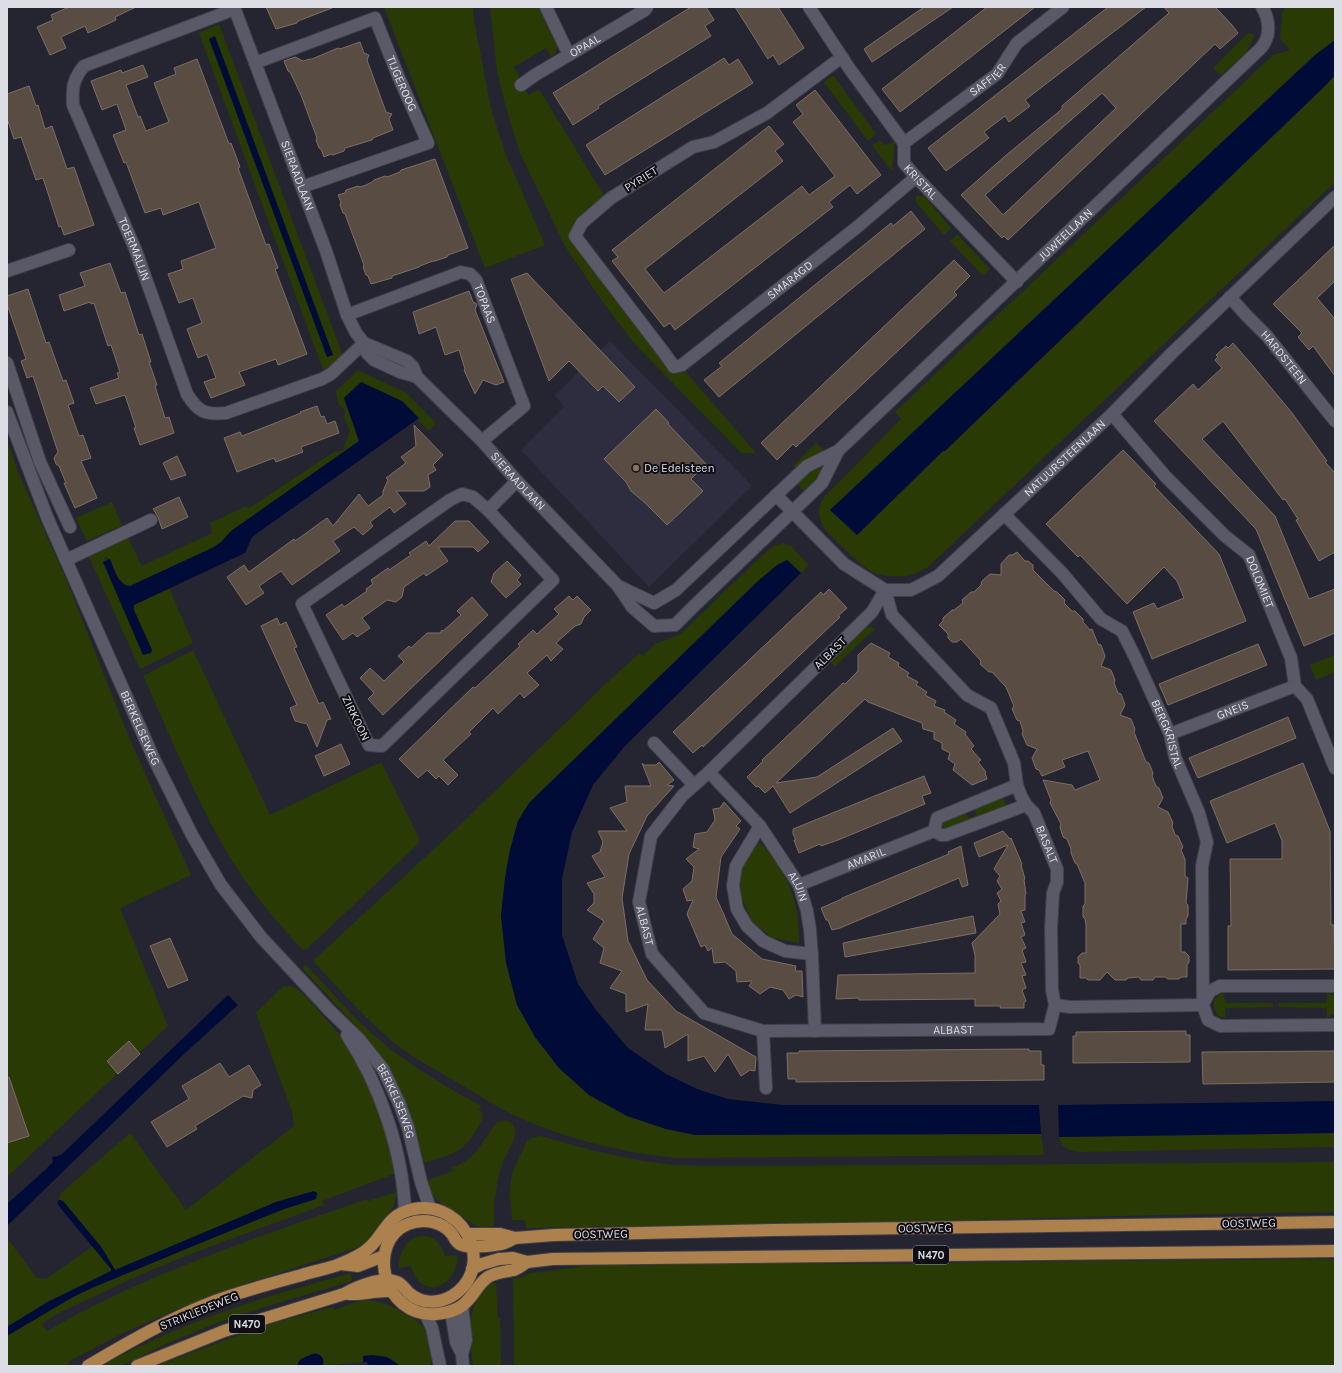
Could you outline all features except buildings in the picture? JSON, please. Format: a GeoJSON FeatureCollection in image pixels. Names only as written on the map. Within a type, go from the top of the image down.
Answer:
{"type":"FeatureCollection","features":[{"type":"Feature","properties":{"kind":"main road","name":"N470"},"geometry":{"type":"LineString","coordinates":[[137,1366],[224,1331],[344,1294],[360,1294],[383,1291],[388,1285],[398,1282],[415,1298],[424,1301],[434,1302],[451,1296],[460,1290],[466,1282],[472,1269],[472,1246],[468,1234],[460,1223],[445,1213],[430,1208],[405,1212]]}},
{"type":"Feature","properties":{"kind":"main road"},"geometry":{"type":"LineString","coordinates":[[405,1212],[405,1226]]}},
{"type":"Feature","properties":{"kind":"main road","name":"STRIKLEDEWEG"},"geometry":{"type":"LineString","coordinates":[[88,1366],[160,1326],[215,1302],[340,1264],[369,1249],[390,1222],[396,1216],[405,1212]]}},
{"type":"Feature","properties":{"kind":"main road","name":"N470"},"geometry":{"type":"LineString","coordinates":[[388,1285],[384,1256],[390,1240],[405,1226],[417,1222],[433,1222],[447,1228],[460,1245],[472,1246]]}},
{"type":"Feature","properties":{"kind":"main road","name":"OOSTWEG"},"geometry":{"type":"LineString","coordinates":[[472,1246],[500,1244],[515,1238],[554,1235],[773,1230],[1335,1222]]}},
{"type":"Feature","properties":{"kind":"main road","name":"OOSTWEG"},"geometry":{"type":"LineString","coordinates":[[468,1234],[500,1234],[515,1238]]}},
{"type":"Feature","properties":{"kind":"main road","name":"OOSTWEG"},"geometry":{"type":"LineString","coordinates":[[472,1269],[482,1264],[499,1259],[513,1258],[527,1262],[553,1259],[1335,1251]]}},
{"type":"Feature","properties":{"kind":"main road","name":"STRIKLEDEWEG"},"geometry":{"type":"LineString","coordinates":[[340,1264],[358,1266],[384,1256]]}},
{"type":"Feature","properties":{"kind":"main road","name":"OOSTWEG"},"geometry":{"type":"LineString","coordinates":[[456,1308],[469,1300],[480,1284],[487,1278],[494,1274],[515,1269],[527,1262]]}},
{"type":"Feature","properties":{"kind":"main road"},"geometry":{"type":"LineString","coordinates":[[388,1285],[399,1302],[408,1309],[425,1314],[435,1314],[456,1308],[451,1296]]}},
{"type":"Feature","properties":{"kind":"street"},"geometry":{"type":"LineString","coordinates":[[546,7],[569,55]]}},
{"type":"Feature","properties":{"kind":"street","name":"OPAAL"},"geometry":{"type":"LineString","coordinates":[[522,85],[535,75],[645,10],[647,7]]}},
{"type":"Feature","properties":{"kind":"street"},"geometry":{"type":"LineString","coordinates":[[809,7],[842,57],[904,143]]}},
{"type":"Feature","properties":{"kind":"street","name":"SAFFIER"},"geometry":{"type":"LineString","coordinates":[[904,143],[997,74],[1017,43],[1063,7]]}},
{"type":"Feature","properties":{"kind":"street","name":"JUWEELLAAN"},"geometry":{"type":"LineString","coordinates":[[776,496],[807,466],[838,451],[1261,48],[1265,43],[1268,25],[1262,7]]}},
{"type":"Feature","properties":{"kind":"street","name":"SIERAADLAAN"},"geometry":{"type":"LineString","coordinates":[[234,8],[326,251],[347,315],[356,333],[364,343],[367,353],[374,360],[400,372],[417,377],[482,441],[517,481],[618,586],[632,607],[654,626],[674,625],[792,511]]}},
{"type":"Feature","properties":{"kind":"street","name":"TOERMALIJN"},"geometry":{"type":"LineString","coordinates":[[234,8],[84,66],[77,74],[72,90],[73,105],[134,244],[187,394],[193,404],[202,412],[214,414],[226,413],[322,379],[331,374],[364,343]]}},
{"type":"Feature","properties":{"kind":"street","name":"TIJGEROOG"},"geometry":{"type":"LineString","coordinates":[[255,63],[376,18],[399,78],[428,143],[302,187]]}},
{"type":"Feature","properties":{"kind":"street","name":"PYRIET"},"geometry":{"type":"LineString","coordinates":[[665,354],[575,236],[582,223],[611,198],[692,146],[714,142],[767,113],[842,57]]}},
{"type":"Feature","properties":{"kind":"street","name":"KRISTAL"},"geometry":{"type":"LineString","coordinates":[[904,143],[904,163],[1017,282]]}},
{"type":"Feature","properties":{"kind":"street","name":"SMARAGD"},"geometry":{"type":"LineString","coordinates":[[665,354],[674,367],[682,365],[856,228],[916,177]]}},
{"type":"Feature","properties":{"kind":"street","name":"NATUURSTEENLAAN"},"geometry":{"type":"LineString","coordinates":[[885,590],[911,590],[938,576],[1112,414],[1172,353],[1335,197]]}},
{"type":"Feature","properties":{"kind":"street"},"geometry":{"type":"LineString","coordinates":[[7,271],[69,250]]}},
{"type":"Feature","properties":{"kind":"street","name":"TOPAAS"},"geometry":{"type":"LineString","coordinates":[[347,315],[460,272],[470,274],[476,280],[524,406],[482,441]]}},
{"type":"Feature","properties":{"kind":"street","name":"HARDSTEEN"},"geometry":{"type":"LineString","coordinates":[[1230,297],[1282,352],[1335,421]]}},
{"type":"Feature","properties":{"kind":"street"},"geometry":{"type":"LineString","coordinates":[[7,363],[40,462],[70,527]]}},
{"type":"Feature","properties":{"kind":"street","name":"BERKELSEWEG"},"geometry":{"type":"LineString","coordinates":[[7,412],[47,517],[154,759],[204,859],[221,885],[261,937],[359,1040],[383,1069],[408,1127],[421,1182],[430,1208]]}},
{"type":"Feature","properties":{"kind":"street","name":"DOLOMIET"},"geometry":{"type":"LineString","coordinates":[[1112,414],[1166,477],[1225,536],[1250,555],[1291,658],[1295,686]]}},
{"type":"Feature","properties":{"kind":"street","name":"JUWEELLAAN"},"geometry":{"type":"LineString","coordinates":[[792,511],[822,483],[838,451]]}},
{"type":"Feature","properties":{"kind":"street"},"geometry":{"type":"LineString","coordinates":[[488,510],[517,481]]}},
{"type":"Feature","properties":{"kind":"street","name":"ZIRKOON"},"geometry":{"type":"LineString","coordinates":[[462,494],[473,497],[488,510],[553,580],[382,746],[369,745],[302,604],[450,500],[462,494]]}},
{"type":"Feature","properties":{"kind":"street"},"geometry":{"type":"LineString","coordinates":[[776,496],[844,564],[885,590]]}},
{"type":"Feature","properties":{"kind":"street","name":"SIERAADLAAN"},"geometry":{"type":"LineString","coordinates":[[618,586],[654,603],[676,590],[776,496]]}},
{"type":"Feature","properties":{"kind":"street","name":"BERGKRISTAL"},"geometry":{"type":"LineString","coordinates":[[1004,514],[1062,573],[1101,619],[1122,631],[1170,734],[1175,757],[1199,813],[1207,842],[1202,866],[1203,1005]]}},
{"type":"Feature","properties":{"kind":"street"},"geometry":{"type":"LineString","coordinates":[[66,560],[151,520]]}},
{"type":"Feature","properties":{"kind":"street","name":"ALBAST"},"geometry":{"type":"LineString","coordinates":[[885,590],[872,612],[709,772],[682,796],[651,836],[639,902],[652,954],[704,1013],[763,1031],[1049,1029],[1055,1005]]}},
{"type":"Feature","properties":{"kind":"street","name":"BASALT"},"geometry":{"type":"LineString","coordinates":[[885,590],[892,615],[967,695],[991,708],[1014,763],[1017,785],[1026,806],[1034,812],[1057,869],[1057,882],[1053,893],[1051,928],[1052,990],[1055,1005]]}},
{"type":"Feature","properties":{"kind":"street"},"geometry":{"type":"LineString","coordinates":[[1295,686],[1307,699],[1335,768]]}},
{"type":"Feature","properties":{"kind":"street","name":"GNEIS"},"geometry":{"type":"LineString","coordinates":[[1170,734],[1295,686]]}},
{"type":"Feature","properties":{"kind":"street"},"geometry":{"type":"LineString","coordinates":[[654,743],[694,785]]}},
{"type":"Feature","properties":{"kind":"street","name":"ALUIN"},"geometry":{"type":"LineString","coordinates":[[709,772],[760,826],[799,885],[807,911],[812,954],[815,1031]]}},
{"type":"Feature","properties":{"kind":"street"},"geometry":{"type":"LineString","coordinates":[[934,831],[937,818],[1017,785]]}},
{"type":"Feature","properties":{"kind":"street","name":"AMARIL"},"geometry":{"type":"LineString","coordinates":[[799,885],[934,831],[940,835],[946,835],[1026,806]]}},
{"type":"Feature","properties":{"kind":"street"},"geometry":{"type":"LineString","coordinates":[[760,826],[736,866],[733,886],[737,909],[747,926],[763,941],[785,951],[812,954]]}},
{"type":"Feature","properties":{"kind":"street"},"geometry":{"type":"LineString","coordinates":[[1335,986],[1220,986],[1210,991],[1203,1005],[1208,1020],[1220,1026],[1335,1024]]}},
{"type":"Feature","properties":{"kind":"street"},"geometry":{"type":"LineString","coordinates":[[1055,1005],[1070,1007],[1203,1005]]}},
{"type":"Feature","properties":{"kind":"street","name":"BERKELSEWEG"},"geometry":{"type":"LineString","coordinates":[[330,1011],[343,1028],[362,1060],[383,1107],[391,1130],[399,1164],[405,1212]]}},
{"type":"Feature","properties":{"kind":"street"},"geometry":{"type":"LineString","coordinates":[[763,1031],[766,1088]]}},
{"type":"Feature","properties":{"kind":"street"},"geometry":{"type":"LineString","coordinates":[[456,1308],[456,1342],[462,1354],[463,1366]]}},
{"type":"Feature","properties":{"kind":"street"},"geometry":{"type":"LineString","coordinates":[[425,1314],[432,1328],[440,1366]]}},
{"type":"Feature","properties":{"kind":"shaded area","name":"De Edelsteen"},"geometry":{"type":"Polygon","coordinates":[[[610,341],[752,486],[649,587],[521,450],[564,407],[555,395],[610,341]]]}},
{"type":"Feature","properties":{"kind":"green space"},"geometry":{"type":"Polygon","coordinates":[[[384,7],[473,7],[474,20],[491,109],[506,155],[545,245],[485,268],[384,7]]]}},
{"type":"Feature","properties":{"kind":"green space"},"geometry":{"type":"Polygon","coordinates":[[[490,7],[538,7],[557,46],[556,52],[551,57],[546,48],[514,67],[519,75],[519,82],[529,95],[539,89],[606,199],[577,218],[570,233],[572,242],[674,372],[684,370],[756,453],[741,453],[633,342],[602,301],[565,246],[520,153],[505,104],[497,71],[490,7]]]}},
{"type":"Feature","properties":{"kind":"green space"},"geometry":{"type":"Polygon","coordinates":[[[1285,7],[1335,7],[1335,182],[928,567],[908,576],[881,575],[874,573],[855,559],[823,526],[819,511],[820,504],[824,497],[901,419],[895,412],[1273,55],[1290,50],[1280,39],[1282,13],[1285,7]],[[1305,64],[830,510],[857,535],[1326,85],[1305,64]]]}},
{"type":"Feature","properties":{"kind":"green space"},"geometry":{"type":"Polygon","coordinates":[[[219,24],[343,356],[324,372],[199,33],[219,24]]]}},
{"type":"Feature","properties":{"kind":"green space"},"geometry":{"type":"Polygon","coordinates":[[[1248,33],[1255,35],[1246,53],[1221,75],[1213,68],[1248,33]]]}},
{"type":"Feature","properties":{"kind":"green space"},"geometry":{"type":"Polygon","coordinates":[[[833,75],[876,134],[868,141],[824,82],[833,75]]]}},
{"type":"Feature","properties":{"kind":"green space"},"geometry":{"type":"Polygon","coordinates":[[[880,140],[884,145],[895,142],[892,171],[872,145],[880,140]]]}},
{"type":"Feature","properties":{"kind":"green space"},"geometry":{"type":"Polygon","coordinates":[[[916,196],[924,196],[951,228],[944,235],[916,202],[916,196]]]}},
{"type":"Feature","properties":{"kind":"green space"},"geometry":{"type":"Polygon","coordinates":[[[957,234],[990,269],[983,276],[950,241],[957,234]]]}},
{"type":"Feature","properties":{"kind":"green space"},"geometry":{"type":"Polygon","coordinates":[[[358,370],[406,393],[436,423],[429,431],[419,421],[419,418],[344,398],[359,441],[231,531],[214,547],[130,586],[126,585],[120,580],[110,559],[107,557],[104,558],[106,561],[103,562],[134,610],[134,605],[169,588],[193,643],[140,669],[89,557],[128,538],[142,566],[212,533],[210,523],[244,507],[249,508],[334,452],[343,450],[350,431],[344,418],[345,411],[338,403],[336,391],[358,370]]]}},
{"type":"Feature","properties":{"kind":"green space"},"geometry":{"type":"Polygon","coordinates":[[[7,440],[18,472],[67,581],[127,733],[191,875],[120,908],[168,1026],[7,1177],[7,440]]]}},
{"type":"Feature","properties":{"kind":"green space"},"geometry":{"type":"Polygon","coordinates":[[[816,443],[826,452],[797,469],[793,466],[816,443]]]}},
{"type":"Feature","properties":{"kind":"green space"},"geometry":{"type":"Polygon","coordinates":[[[819,468],[821,470],[821,475],[804,491],[797,484],[814,469],[819,468]]]}},
{"type":"Feature","properties":{"kind":"green space"},"geometry":{"type":"Polygon","coordinates":[[[112,502],[122,525],[87,541],[76,518],[112,502]]]}},
{"type":"Feature","properties":{"kind":"green space"},"geometry":{"type":"Polygon","coordinates":[[[783,543],[791,546],[809,565],[801,573],[787,560],[758,581],[529,803],[518,821],[510,850],[501,916],[535,1037],[559,1068],[589,1095],[627,1116],[666,1129],[695,1135],[1041,1134],[1044,1155],[677,1158],[639,1153],[600,1145],[563,1135],[509,1113],[405,1051],[365,1017],[314,962],[315,959],[462,823],[613,677],[640,653],[643,656],[655,644],[679,635],[768,550],[783,543]]]}},
{"type":"Feature","properties":{"kind":"green space"},"geometry":{"type":"Polygon","coordinates":[[[866,626],[875,629],[835,666],[828,660],[866,626]]]}},
{"type":"Feature","properties":{"kind":"green space"},"geometry":{"type":"Polygon","coordinates":[[[193,650],[270,815],[381,762],[419,838],[419,843],[307,949],[303,950],[274,918],[247,883],[231,859],[206,815],[143,676],[193,650]]]}},
{"type":"Feature","properties":{"kind":"green space"},"geometry":{"type":"Polygon","coordinates":[[[1335,655],[1335,672],[1316,680],[1310,665],[1335,655]]]}},
{"type":"Feature","properties":{"kind":"green space"},"geometry":{"type":"Polygon","coordinates":[[[1003,798],[1007,805],[942,831],[938,830],[939,824],[966,813],[968,818],[977,815],[974,809],[1003,798]]]}},
{"type":"Feature","properties":{"kind":"green space"},"geometry":{"type":"Polygon","coordinates":[[[759,842],[778,864],[790,888],[797,914],[799,943],[772,938],[751,920],[740,893],[742,866],[759,842]]]}},
{"type":"Feature","properties":{"kind":"green space"},"geometry":{"type":"Polygon","coordinates":[[[306,965],[356,1018],[388,1047],[422,1071],[481,1106],[479,1110],[483,1113],[482,1120],[476,1131],[465,1145],[447,1156],[424,1163],[416,1136],[374,1049],[357,1027],[303,969],[306,965]]]}},
{"type":"Feature","properties":{"kind":"green space"},"geometry":{"type":"Polygon","coordinates":[[[283,987],[295,987],[308,999],[340,1035],[355,1057],[383,1117],[393,1159],[394,1174],[322,1201],[324,1205],[156,1268],[71,1307],[42,1324],[47,1331],[85,1310],[163,1274],[244,1242],[367,1199],[368,1201],[397,1192],[393,1207],[387,1216],[361,1246],[243,1285],[180,1308],[121,1334],[68,1362],[70,1366],[7,1366],[7,1336],[73,1297],[254,1221],[284,1209],[316,1199],[316,1192],[307,1193],[276,1202],[115,1270],[102,1248],[63,1201],[59,1200],[60,1194],[130,1133],[186,1210],[294,1126],[292,1112],[256,1013],[279,990],[283,987]]]}},
{"type":"Feature","properties":{"kind":"green space"},"geometry":{"type":"Polygon","coordinates":[[[1224,993],[1225,1003],[1272,1003],[1273,1007],[1225,1008],[1225,1018],[1218,1016],[1214,1008],[1214,1002],[1217,997],[1224,993]]]}},
{"type":"Feature","properties":{"kind":"green space"},"geometry":{"type":"Polygon","coordinates":[[[1327,993],[1335,996],[1335,1013],[1327,1018],[1327,1008],[1279,1007],[1279,1003],[1327,1003],[1327,993]]]}},
{"type":"Feature","properties":{"kind":"green space"},"geometry":{"type":"Polygon","coordinates":[[[506,1120],[513,1126],[515,1135],[503,1163],[496,1195],[494,1197],[494,1226],[484,1228],[476,1226],[437,1200],[432,1194],[428,1180],[453,1171],[452,1168],[467,1160],[478,1149],[497,1122],[506,1120]]]}},
{"type":"Feature","properties":{"kind":"green space"},"geometry":{"type":"Polygon","coordinates":[[[1335,1133],[1335,1147],[1082,1152],[1067,1149],[1062,1145],[1059,1137],[1335,1133]]]}},
{"type":"Feature","properties":{"kind":"green space"},"geometry":{"type":"Polygon","coordinates":[[[537,1135],[591,1150],[642,1161],[674,1165],[1335,1162],[1335,1212],[901,1222],[526,1228],[525,1220],[512,1220],[511,1202],[509,1197],[511,1180],[513,1171],[527,1141],[531,1138],[536,1138],[537,1135]]]}},
{"type":"Feature","properties":{"kind":"green space"},"geometry":{"type":"Polygon","coordinates":[[[420,1236],[433,1238],[441,1247],[445,1256],[457,1255],[453,1274],[447,1282],[439,1286],[431,1287],[423,1285],[416,1278],[411,1266],[399,1268],[400,1258],[404,1248],[411,1240],[420,1236]]]}},
{"type":"Feature","properties":{"kind":"green space"},"geometry":{"type":"Polygon","coordinates":[[[7,1238],[37,1278],[46,1279],[93,1246],[111,1271],[48,1301],[7,1327],[7,1238]]]}},
{"type":"Feature","properties":{"kind":"green space"},"geometry":{"type":"Polygon","coordinates":[[[1335,1259],[1335,1366],[514,1366],[513,1279],[526,1276],[526,1274],[585,1266],[761,1263],[913,1264],[1335,1259]]]}},
{"type":"Feature","properties":{"kind":"green space"},"geometry":{"type":"Polygon","coordinates":[[[351,1273],[352,1281],[261,1308],[212,1325],[168,1343],[121,1366],[100,1366],[156,1339],[211,1316],[270,1296],[351,1273]]]}},
{"type":"Feature","properties":{"kind":"green space"},"geometry":{"type":"Polygon","coordinates":[[[490,1283],[496,1283],[498,1318],[500,1318],[501,1366],[473,1366],[470,1333],[472,1311],[482,1291],[490,1283]]]}},
{"type":"Feature","properties":{"kind":"green space"},"geometry":{"type":"Polygon","coordinates":[[[367,1300],[377,1301],[389,1305],[421,1324],[429,1341],[431,1366],[400,1366],[391,1358],[363,1359],[363,1362],[320,1366],[156,1366],[252,1330],[333,1307],[334,1310],[356,1302],[367,1300]]]}},
{"type":"Feature","properties":{"kind":"water"},"geometry":{"type":"Polygon","coordinates":[[[215,36],[333,355],[327,357],[209,39],[215,36]]]}},
{"type":"Feature","properties":{"kind":"water"},"geometry":{"type":"Polygon","coordinates":[[[1335,40],[1335,75],[1326,85],[857,535],[830,510],[1315,55],[1335,40]]]}},
{"type":"Feature","properties":{"kind":"water"},"geometry":{"type":"Polygon","coordinates":[[[361,382],[402,401],[419,418],[252,537],[245,553],[134,605],[134,610],[152,650],[151,653],[143,655],[103,562],[110,559],[119,580],[130,586],[214,547],[231,531],[359,441],[344,398],[361,382]]]}},
{"type":"Feature","properties":{"kind":"water"},"geometry":{"type":"Polygon","coordinates":[[[787,560],[801,573],[624,747],[593,785],[572,832],[562,879],[562,935],[578,984],[596,1010],[628,1048],[666,1074],[697,1089],[728,1099],[783,1105],[1039,1105],[1041,1134],[695,1135],[666,1129],[627,1116],[589,1095],[559,1068],[535,1037],[517,1005],[506,963],[501,916],[510,850],[518,821],[529,803],[758,581],[777,565],[787,560]]]}},
{"type":"Feature","properties":{"kind":"water"},"geometry":{"type":"Polygon","coordinates":[[[228,995],[238,1005],[184,1054],[7,1226],[7,1204],[53,1162],[52,1157],[62,1154],[228,995]]]}},
{"type":"Feature","properties":{"kind":"water"},"geometry":{"type":"Polygon","coordinates":[[[1335,1101],[1335,1133],[1059,1137],[1058,1105],[1335,1101]]]}},
{"type":"Feature","properties":{"kind":"water"},"geometry":{"type":"Polygon","coordinates":[[[314,1191],[317,1193],[316,1199],[284,1209],[94,1287],[73,1297],[7,1336],[7,1327],[48,1302],[111,1271],[111,1269],[62,1210],[57,1203],[59,1200],[63,1201],[102,1248],[115,1270],[276,1202],[314,1191]]]}},
{"type":"Feature","properties":{"kind":"water"},"geometry":{"type":"Polygon","coordinates":[[[372,1355],[387,1357],[400,1366],[369,1366],[367,1362],[363,1362],[363,1356],[372,1355]]]}},
{"type":"Feature","properties":{"kind":"waterway"},"geometry":{"type":"LineString","coordinates":[[306,1366],[315,1362]]}},
{"type":"Feature","properties":{"kind":"place","name":"De Edelsteen"},"geometry":{"type":"Point","coordinates":[636,468]}}]}
